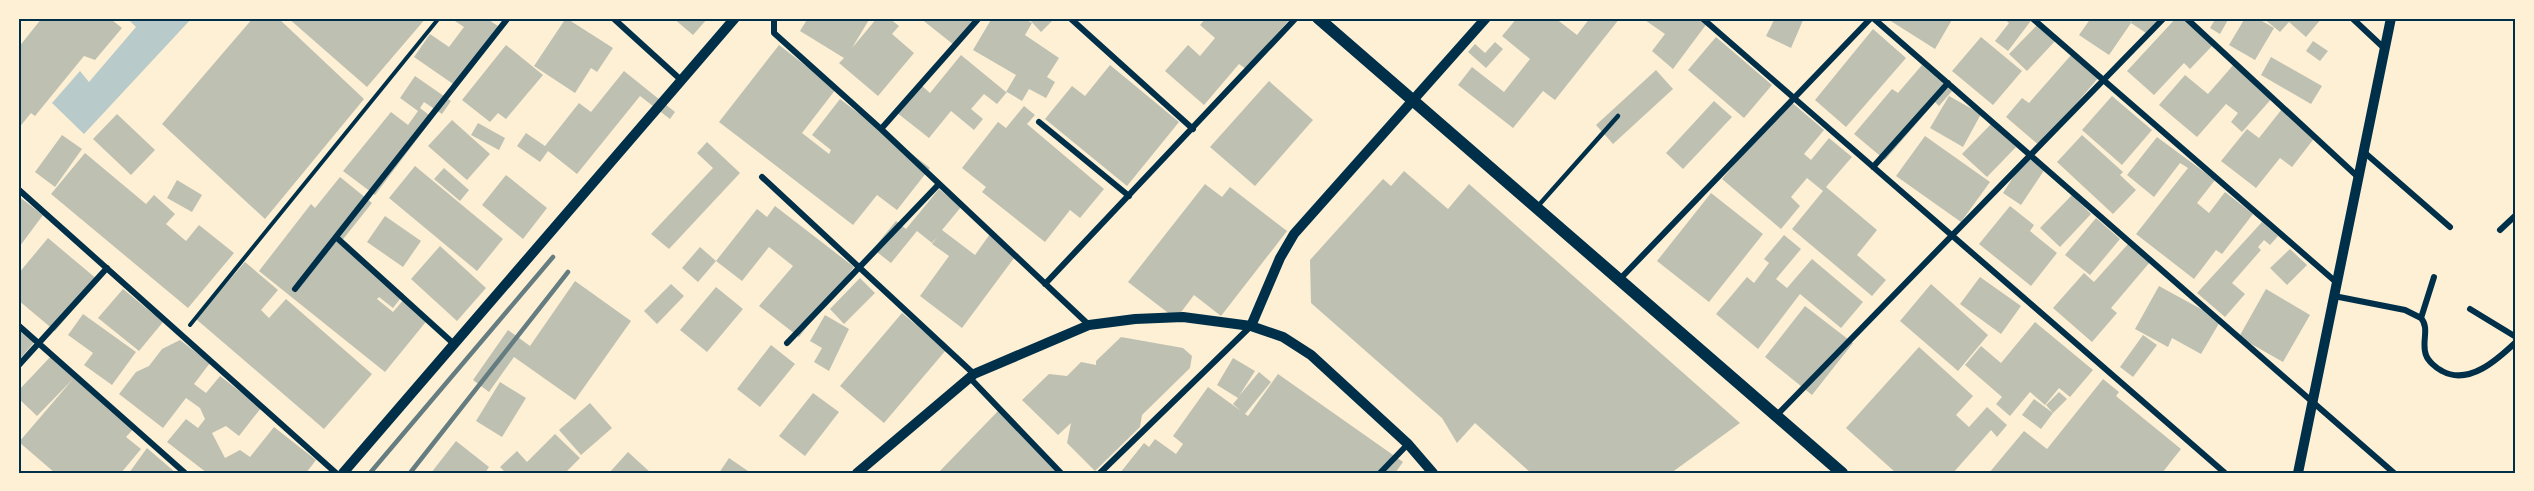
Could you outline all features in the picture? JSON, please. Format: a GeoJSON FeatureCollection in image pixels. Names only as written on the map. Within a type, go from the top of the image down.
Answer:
{"type":"FeatureCollection","features":[{"type":"Feature","properties":{"kind":"main road"},"geometry":{"type":"LineString","coordinates":[[1318,18],[1842,473]]}},
{"type":"Feature","properties":{"kind":"street"},"geometry":{"type":"LineString","coordinates":[[295,289],[508,18]]}},
{"type":"Feature","properties":{"kind":"street"},"geometry":{"type":"LineString","coordinates":[[613,18],[680,79]]}},
{"type":"Feature","properties":{"kind":"street"},"geometry":{"type":"LineString","coordinates":[[343,473],[680,79],[735,18]]}},
{"type":"Feature","properties":{"kind":"street"},"geometry":{"type":"LineString","coordinates":[[774,18],[774,33],[881,129],[1089,326]]}},
{"type":"Feature","properties":{"kind":"street"},"geometry":{"type":"LineString","coordinates":[[881,129],[980,18]]}},
{"type":"Feature","properties":{"kind":"street"},"geometry":{"type":"LineString","coordinates":[[1070,18],[1193,129]]}},
{"type":"Feature","properties":{"kind":"street"},"geometry":{"type":"LineString","coordinates":[[1045,284],[1296,18]]}},
{"type":"Feature","properties":{"kind":"street"},"geometry":{"type":"LineString","coordinates":[[1100,473],[1251,326],[1280,258],[1294,234],[1486,18]]}},
{"type":"Feature","properties":{"kind":"street"},"geometry":{"type":"LineString","coordinates":[[1702,18],[2225,473]]}},
{"type":"Feature","properties":{"kind":"street"},"geometry":{"type":"LineString","coordinates":[[1619,280],[1872,18],[2394,473]]}},
{"type":"Feature","properties":{"kind":"street"},"geometry":{"type":"LineString","coordinates":[[2032,18],[2336,282]]}},
{"type":"Feature","properties":{"kind":"street"},"geometry":{"type":"LineString","coordinates":[[1776,416],[2164,18]]}},
{"type":"Feature","properties":{"kind":"street"},"geometry":{"type":"LineString","coordinates":[[2186,18],[2358,177]]}},
{"type":"Feature","properties":{"kind":"street"},"geometry":{"type":"LineString","coordinates":[[2352,18],[2385,48]]}},
{"type":"Feature","properties":{"kind":"street"},"geometry":{"type":"LineString","coordinates":[[2298,473],[2391,18]]}},
{"type":"Feature","properties":{"kind":"street"},"geometry":{"type":"LineString","coordinates":[[1873,167],[1948,83]]}},
{"type":"Feature","properties":{"kind":"street"},"geometry":{"type":"LineString","coordinates":[[1039,122],[1129,196]]}},
{"type":"Feature","properties":{"kind":"street"},"geometry":{"type":"LineString","coordinates":[[2364,152],[2450,227]]}},
{"type":"Feature","properties":{"kind":"street"},"geometry":{"type":"LineString","coordinates":[[762,177],[972,376],[1061,473]]}},
{"type":"Feature","properties":{"kind":"street"},"geometry":{"type":"LineString","coordinates":[[787,343],[938,185]]}},
{"type":"Feature","properties":{"kind":"street"},"geometry":{"type":"LineString","coordinates":[[18,189],[336,473]]}},
{"type":"Feature","properties":{"kind":"street"},"geometry":{"type":"LineString","coordinates":[[2500,230],[2516,215]]}},
{"type":"Feature","properties":{"kind":"street"},"geometry":{"type":"LineString","coordinates":[[336,237],[454,344]]}},
{"type":"Feature","properties":{"kind":"street"},"geometry":{"type":"LineString","coordinates":[[18,366],[107,268]]}},
{"type":"Feature","properties":{"kind":"street"},"geometry":{"type":"LineString","coordinates":[[2421,318],[2434,277]]}},
{"type":"Feature","properties":{"kind":"street"},"geometry":{"type":"LineString","coordinates":[[2333,296],[2404,310],[2421,318],[2425,327],[2426,355],[2436,367],[2455,375],[2478,372],[2516,339],[2470,309]]}},
{"type":"Feature","properties":{"kind":"street"},"geometry":{"type":"LineString","coordinates":[[857,473],[972,376],[1089,326],[1135,319],[1183,317],[1251,326],[1283,337],[1311,355],[1408,444],[1434,473]]}},
{"type":"Feature","properties":{"kind":"street"},"geometry":{"type":"LineString","coordinates":[[18,325],[185,473]]}},
{"type":"Feature","properties":{"kind":"street"},"geometry":{"type":"LineString","coordinates":[[1380,473],[1408,444]]}},
{"type":"Feature","properties":{"kind":"lane"},"geometry":{"type":"LineString","coordinates":[[1537,208],[1618,116]]}},
{"type":"Feature","properties":{"kind":"path"},"geometry":{"type":"LineString","coordinates":[[181,336],[439,18]]}},
{"type":"Feature","properties":{"kind":"shaded area"},"geometry":{"type":"Polygon","coordinates":[[[127,18],[192,18],[84,134],[52,103],[80,71],[89,82],[136,27],[127,18]]]}},
{"type":"Feature","properties":{"kind":"building"},"geometry":{"type":"Polygon","coordinates":[[[42,18],[113,18],[112,20],[122,28],[95,60],[84,56],[35,116],[31,113],[18,129],[18,48],[42,18]]]}},
{"type":"Feature","properties":{"kind":"building"},"geometry":{"type":"Polygon","coordinates":[[[253,18],[278,18],[364,99],[265,219],[162,124],[253,18]]]}},
{"type":"Feature","properties":{"kind":"building"},"geometry":{"type":"Polygon","coordinates":[[[288,18],[426,18],[367,87],[288,18]]]}},
{"type":"Feature","properties":{"kind":"building"},"geometry":{"type":"Polygon","coordinates":[[[457,18],[486,18],[498,26],[456,86],[414,57],[430,34],[449,47],[464,27],[455,21],[457,18]]]}},
{"type":"Feature","properties":{"kind":"building"},"geometry":{"type":"Polygon","coordinates":[[[566,18],[613,48],[597,72],[591,68],[575,93],[534,66],[566,18]]]}},
{"type":"Feature","properties":{"kind":"building"},"geometry":{"type":"Polygon","coordinates":[[[673,18],[708,18],[693,35],[673,18]]]}},
{"type":"Feature","properties":{"kind":"building"},"geometry":{"type":"Polygon","coordinates":[[[808,18],[870,18],[852,48],[877,18],[889,18],[899,26],[892,34],[914,53],[878,96],[839,63],[844,58],[800,31],[808,18]]]}},
{"type":"Feature","properties":{"kind":"building"},"geometry":{"type":"Polygon","coordinates":[[[920,18],[976,18],[954,45],[920,18]]]}},
{"type":"Feature","properties":{"kind":"building"},"geometry":{"type":"Polygon","coordinates":[[[992,18],[1023,18],[1032,23],[1025,35],[1059,58],[1047,77],[1055,82],[1046,98],[1029,89],[1022,101],[1007,92],[997,104],[984,94],[971,109],[983,119],[974,130],[951,111],[929,138],[896,112],[919,83],[930,93],[961,55],[1006,92],[1016,75],[973,50],[992,18]]]}},
{"type":"Feature","properties":{"kind":"building"},"geometry":{"type":"Polygon","coordinates":[[[1028,18],[1050,18],[1052,21],[1041,32],[1028,18]]]}},
{"type":"Feature","properties":{"kind":"building"},"geometry":{"type":"Polygon","coordinates":[[[1206,18],[1289,20],[1246,69],[1239,64],[1204,105],[1165,71],[1188,45],[1200,56],[1215,38],[1200,25],[1206,18]]]}},
{"type":"Feature","properties":{"kind":"building"},"geometry":{"type":"Polygon","coordinates":[[[1517,18],[1555,18],[1577,35],[1590,18],[1620,18],[1555,100],[1543,91],[1513,128],[1458,85],[1472,67],[1504,92],[1530,59],[1502,36],[1517,18]]]}},
{"type":"Feature","properties":{"kind":"building"},"geometry":{"type":"Polygon","coordinates":[[[1642,18],[1703,18],[1708,22],[1673,69],[1652,51],[1665,34],[1642,18]]]}},
{"type":"Feature","properties":{"kind":"building"},"geometry":{"type":"Polygon","coordinates":[[[1775,18],[1804,18],[1791,48],[1766,36],[1775,18]]]}},
{"type":"Feature","properties":{"kind":"building"},"geometry":{"type":"Polygon","coordinates":[[[1886,18],[1953,18],[1935,49],[1886,18]]]}},
{"type":"Feature","properties":{"kind":"building"},"geometry":{"type":"Polygon","coordinates":[[[2003,18],[2033,18],[2008,51],[1995,41],[2009,23],[2003,18]]]}},
{"type":"Feature","properties":{"kind":"building"},"geometry":{"type":"Polygon","coordinates":[[[2091,18],[2126,18],[2131,22],[2134,18],[2161,18],[2149,35],[2131,23],[2109,55],[2079,35],[2091,18]]]}},
{"type":"Feature","properties":{"kind":"building"},"geometry":{"type":"Polygon","coordinates":[[[2176,18],[2184,18],[2213,45],[2190,69],[2184,63],[2154,95],[2127,71],[2176,18]]]}},
{"type":"Feature","properties":{"kind":"building"},"geometry":{"type":"Polygon","coordinates":[[[2216,18],[2229,18],[2220,34],[2210,28],[2216,18]]]}},
{"type":"Feature","properties":{"kind":"building"},"geometry":{"type":"Polygon","coordinates":[[[2245,18],[2257,18],[2274,28],[2255,60],[2229,45],[2245,18]]]}},
{"type":"Feature","properties":{"kind":"building"},"geometry":{"type":"Polygon","coordinates":[[[2263,18],[2322,18],[2306,37],[2289,22],[2280,32],[2263,18]]]}},
{"type":"Feature","properties":{"kind":"building"},"geometry":{"type":"Polygon","coordinates":[[[2040,22],[2057,39],[2027,71],[2009,54],[2040,22]]]}},
{"type":"Feature","properties":{"kind":"building"},"geometry":{"type":"Polygon","coordinates":[[[1873,29],[1906,58],[1846,127],[1815,100],[1873,29]]]}},
{"type":"Feature","properties":{"kind":"building"},"geometry":{"type":"Polygon","coordinates":[[[1716,37],[1772,85],[1744,118],[1688,70],[1716,37]]]}},
{"type":"Feature","properties":{"kind":"building"},"geometry":{"type":"Polygon","coordinates":[[[1981,37],[2022,71],[1993,105],[1952,71],[1981,37]]]}},
{"type":"Feature","properties":{"kind":"building"},"geometry":{"type":"Polygon","coordinates":[[[2313,41],[2328,51],[2320,61],[2306,51],[2313,41]]]}},
{"type":"Feature","properties":{"kind":"building"},"geometry":{"type":"Polygon","coordinates":[[[1495,42],[1503,49],[1486,68],[1468,52],[1475,44],[1485,53],[1495,42]]]}},
{"type":"Feature","properties":{"kind":"building"},"geometry":{"type":"Polygon","coordinates":[[[506,45],[543,75],[506,119],[498,113],[490,122],[462,100],[506,45]]]}},
{"type":"Feature","properties":{"kind":"building"},"geometry":{"type":"Polygon","coordinates":[[[779,45],[836,89],[802,133],[829,154],[831,150],[812,135],[840,99],[930,168],[897,210],[877,195],[853,225],[719,122],[779,45]]]}},
{"type":"Feature","properties":{"kind":"building"},"geometry":{"type":"Polygon","coordinates":[[[2072,54],[2099,77],[2040,146],[2006,117],[2022,98],[2029,103],[2072,54]]]}},
{"type":"Feature","properties":{"kind":"building"},"geometry":{"type":"Polygon","coordinates":[[[2271,57],[2322,86],[2311,104],[2261,75],[2271,57]]]}},
{"type":"Feature","properties":{"kind":"building"},"geometry":{"type":"Polygon","coordinates":[[[2235,63],[2273,97],[2242,132],[2231,122],[2238,113],[2226,104],[2197,137],[2159,105],[2185,75],[2208,94],[2235,63]]]}},
{"type":"Feature","properties":{"kind":"building"},"geometry":{"type":"Polygon","coordinates":[[[1110,65],[1179,122],[1127,186],[1045,119],[1072,86],[1085,96],[1110,65]]]}},
{"type":"Feature","properties":{"kind":"building"},"geometry":{"type":"Polygon","coordinates":[[[1922,65],[1952,91],[1939,106],[1935,102],[1885,160],[1854,134],[1892,89],[1898,93],[1922,65]]]}},
{"type":"Feature","properties":{"kind":"building"},"geometry":{"type":"Polygon","coordinates":[[[1656,70],[1673,89],[1613,144],[1596,125],[1656,70]]]}},
{"type":"Feature","properties":{"kind":"building"},"geometry":{"type":"Polygon","coordinates":[[[624,71],[675,112],[670,119],[640,96],[577,174],[548,151],[540,162],[517,146],[526,133],[545,146],[579,103],[591,112],[624,71]]]}},
{"type":"Feature","properties":{"kind":"building"},"geometry":{"type":"Polygon","coordinates":[[[415,76],[451,101],[442,114],[424,102],[420,108],[433,118],[375,195],[343,171],[391,112],[408,125],[418,111],[400,98],[415,76]]]}},
{"type":"Feature","properties":{"kind":"building"},"geometry":{"type":"Polygon","coordinates":[[[1269,81],[1313,120],[1255,186],[1210,147],[1269,81]]]}},
{"type":"Feature","properties":{"kind":"building"},"geometry":{"type":"Polygon","coordinates":[[[1949,96],[1981,114],[1963,147],[1930,128],[1949,96]]]}},
{"type":"Feature","properties":{"kind":"building"},"geometry":{"type":"Polygon","coordinates":[[[2112,96],[2152,130],[2122,165],[2082,130],[2112,96]]]}},
{"type":"Feature","properties":{"kind":"building"},"geometry":{"type":"Polygon","coordinates":[[[1789,100],[1824,130],[1804,154],[1811,160],[1829,138],[1852,157],[1826,187],[1877,230],[1857,255],[1886,280],[1872,296],[1792,229],[1823,191],[1807,178],[1791,197],[1800,206],[1781,229],[1722,179],[1789,100]]]}},
{"type":"Feature","properties":{"kind":"building"},"geometry":{"type":"Polygon","coordinates":[[[1714,101],[1732,117],[1683,169],[1666,153],[1714,101]]]}},
{"type":"Feature","properties":{"kind":"building"},"geometry":{"type":"Polygon","coordinates":[[[1024,106],[1035,115],[1027,124],[1104,189],[1080,218],[1070,210],[1045,242],[982,192],[986,187],[962,168],[998,122],[1006,128],[1024,106]]]}},
{"type":"Feature","properties":{"kind":"building"},"geometry":{"type":"Polygon","coordinates":[[[2282,109],[2316,136],[2292,167],[2280,158],[2256,188],[2221,161],[2247,129],[2259,138],[2282,109]]]}},
{"type":"Feature","properties":{"kind":"building"},"geometry":{"type":"Polygon","coordinates":[[[117,114],[155,150],[131,175],[93,139],[117,114]]]}},
{"type":"Feature","properties":{"kind":"building"},"geometry":{"type":"Polygon","coordinates":[[[452,120],[490,154],[467,180],[428,146],[452,120]]]}},
{"type":"Feature","properties":{"kind":"building"},"geometry":{"type":"Polygon","coordinates":[[[478,123],[505,138],[499,150],[471,135],[478,123]]]}},
{"type":"Feature","properties":{"kind":"building"},"geometry":{"type":"Polygon","coordinates":[[[1991,124],[2016,147],[1987,177],[1962,154],[1991,124]]]}},
{"type":"Feature","properties":{"kind":"building"},"geometry":{"type":"Polygon","coordinates":[[[62,135],[82,149],[55,187],[35,172],[62,135]]]}},
{"type":"Feature","properties":{"kind":"building"},"geometry":{"type":"Polygon","coordinates":[[[2082,135],[2123,172],[2120,175],[2136,190],[2113,214],[2057,162],[2082,135]]]}},
{"type":"Feature","properties":{"kind":"building"},"geometry":{"type":"Polygon","coordinates":[[[1925,136],[1990,182],[1961,222],[1896,176],[1925,136]]]}},
{"type":"Feature","properties":{"kind":"building"},"geometry":{"type":"Polygon","coordinates":[[[2157,137],[2215,180],[2197,203],[2209,213],[2225,192],[2253,214],[2222,254],[2216,250],[2194,279],[2136,234],[2188,168],[2180,163],[2154,197],[2127,175],[2157,137]]]}},
{"type":"Feature","properties":{"kind":"building"},"geometry":{"type":"Polygon","coordinates":[[[707,142],[740,173],[669,249],[651,234],[713,168],[697,153],[707,142]]]}},
{"type":"Feature","properties":{"kind":"building"},"geometry":{"type":"Polygon","coordinates":[[[85,153],[146,204],[154,195],[175,214],[166,224],[186,241],[199,225],[234,253],[188,308],[51,194],[85,153]]]}},
{"type":"Feature","properties":{"kind":"building"},"geometry":{"type":"Polygon","coordinates":[[[2026,157],[2045,169],[2021,205],[2003,193],[2026,157]]]}},
{"type":"Feature","properties":{"kind":"building"},"geometry":{"type":"Polygon","coordinates":[[[415,166],[503,239],[477,271],[389,198],[415,166]]]}},
{"type":"Feature","properties":{"kind":"building"},"geometry":{"type":"Polygon","coordinates":[[[444,168],[469,190],[460,201],[434,179],[444,168]]]}},
{"type":"Feature","properties":{"kind":"building"},"geometry":{"type":"Polygon","coordinates":[[[1404,171],[1448,209],[1469,184],[1740,423],[1671,473],[1531,473],[1475,423],[1457,443],[1442,418],[1311,303],[1310,260],[1383,179],[1391,186],[1404,171]]]}},
{"type":"Feature","properties":{"kind":"building"},"geometry":{"type":"Polygon","coordinates":[[[506,175],[547,208],[523,239],[482,205],[506,175]]]}},
{"type":"Feature","properties":{"kind":"building"},"geometry":{"type":"Polygon","coordinates":[[[340,177],[372,203],[340,243],[404,294],[393,308],[379,297],[377,299],[393,312],[405,298],[429,318],[385,372],[259,271],[311,204],[315,208],[340,177]]]}},
{"type":"Feature","properties":{"kind":"building"},"geometry":{"type":"Polygon","coordinates":[[[177,180],[202,195],[192,212],[167,198],[177,180]]]}},
{"type":"Feature","properties":{"kind":"building"},"geometry":{"type":"Polygon","coordinates":[[[1205,184],[1222,197],[1230,187],[1287,231],[1221,316],[1194,295],[1176,319],[1128,282],[1205,184]]]}},
{"type":"Feature","properties":{"kind":"building"},"geometry":{"type":"Polygon","coordinates":[[[939,189],[961,207],[942,230],[975,255],[990,234],[1017,254],[962,328],[920,296],[949,256],[932,244],[938,236],[932,243],[917,231],[891,263],[873,249],[896,221],[906,229],[939,189]]]}},
{"type":"Feature","properties":{"kind":"building"},"geometry":{"type":"Polygon","coordinates":[[[1711,193],[1763,234],[1709,302],[1657,261],[1711,193]]]}},
{"type":"Feature","properties":{"kind":"building"},"geometry":{"type":"Polygon","coordinates":[[[2072,195],[2091,214],[2060,247],[2040,228],[2072,195]]]}},
{"type":"Feature","properties":{"kind":"building"},"geometry":{"type":"Polygon","coordinates":[[[18,196],[43,215],[20,246],[18,245],[18,196]]]}},
{"type":"Feature","properties":{"kind":"building"},"geometry":{"type":"Polygon","coordinates":[[[775,206],[854,267],[799,337],[759,306],[793,266],[769,247],[742,281],[716,261],[757,209],[767,217],[775,206]]]}},
{"type":"Feature","properties":{"kind":"building"},"geometry":{"type":"Polygon","coordinates":[[[2010,206],[2034,225],[2030,231],[2057,253],[2031,286],[1979,244],[2010,206]]]}},
{"type":"Feature","properties":{"kind":"building"},"geometry":{"type":"Polygon","coordinates":[[[385,216],[421,241],[403,267],[367,242],[385,216]]]}},
{"type":"Feature","properties":{"kind":"building"},"geometry":{"type":"Polygon","coordinates":[[[2096,218],[2120,239],[2090,275],[2065,255],[2096,218]]]}},
{"type":"Feature","properties":{"kind":"building"},"geometry":{"type":"Polygon","coordinates":[[[2262,222],[2278,236],[2270,245],[2264,240],[2258,247],[2261,250],[2232,283],[2245,294],[2225,317],[2197,293],[2262,222]]]}},
{"type":"Feature","properties":{"kind":"building"},"geometry":{"type":"Polygon","coordinates":[[[1784,235],[1801,249],[1776,279],[1787,288],[1812,259],[1863,302],[1841,328],[1800,294],[1758,349],[1716,314],[1747,277],[1754,283],[1769,263],[1764,259],[1784,235]]]}},
{"type":"Feature","properties":{"kind":"building"},"geometry":{"type":"Polygon","coordinates":[[[48,238],[98,280],[55,331],[18,300],[18,274],[48,238]]]}},
{"type":"Feature","properties":{"kind":"building"},"geometry":{"type":"Polygon","coordinates":[[[2128,244],[2150,262],[2111,308],[2117,313],[2092,342],[2053,308],[2084,273],[2094,282],[2128,244]]]}},
{"type":"Feature","properties":{"kind":"building"},"geometry":{"type":"Polygon","coordinates":[[[440,246],[486,288],[457,321],[411,279],[440,246]]]}},
{"type":"Feature","properties":{"kind":"building"},"geometry":{"type":"Polygon","coordinates":[[[700,247],[716,261],[698,282],[682,268],[700,247]]]}},
{"type":"Feature","properties":{"kind":"building"},"geometry":{"type":"Polygon","coordinates":[[[2290,249],[2307,265],[2287,285],[2270,268],[2290,249]]]}},
{"type":"Feature","properties":{"kind":"building"},"geometry":{"type":"Polygon","coordinates":[[[245,262],[278,290],[261,310],[269,318],[286,299],[372,374],[324,429],[196,319],[245,262]]]}},
{"type":"Feature","properties":{"kind":"building"},"geometry":{"type":"Polygon","coordinates":[[[1980,277],[2021,306],[2001,334],[1960,304],[1980,277]]]}},
{"type":"Feature","properties":{"kind":"building"},"geometry":{"type":"Polygon","coordinates":[[[860,278],[875,293],[844,324],[830,309],[860,278]]]}},
{"type":"Feature","properties":{"kind":"building"},"geometry":{"type":"Polygon","coordinates":[[[575,281],[631,321],[575,400],[514,357],[489,392],[473,380],[508,330],[530,346],[575,281]]]}},
{"type":"Feature","properties":{"kind":"building"},"geometry":{"type":"Polygon","coordinates":[[[671,284],[684,296],[657,324],[644,311],[671,284]]]}},
{"type":"Feature","properties":{"kind":"building"},"geometry":{"type":"Polygon","coordinates":[[[1931,284],[1988,335],[1958,371],[1900,321],[1931,284]]]}},
{"type":"Feature","properties":{"kind":"building"},"geometry":{"type":"Polygon","coordinates":[[[2159,286],[2221,320],[2201,354],[2172,338],[2168,347],[2135,329],[2159,286]]]}},
{"type":"Feature","properties":{"kind":"building"},"geometry":{"type":"Polygon","coordinates":[[[716,287],[743,309],[707,352],[680,330],[716,287]]]}},
{"type":"Feature","properties":{"kind":"building"},"geometry":{"type":"Polygon","coordinates":[[[123,289],[163,322],[139,351],[98,318],[123,289]]]}},
{"type":"Feature","properties":{"kind":"building"},"geometry":{"type":"Polygon","coordinates":[[[2266,289],[2310,315],[2283,362],[2239,337],[2266,289]]]}},
{"type":"Feature","properties":{"kind":"building"},"geometry":{"type":"Polygon","coordinates":[[[1805,306],[1853,343],[1812,395],[1765,357],[1805,306]]]}},
{"type":"Feature","properties":{"kind":"building"},"geometry":{"type":"Polygon","coordinates":[[[902,313],[946,350],[884,423],[840,386],[902,313]]]}},
{"type":"Feature","properties":{"kind":"building"},"geometry":{"type":"Polygon","coordinates":[[[83,314],[136,352],[112,385],[84,365],[93,353],[68,335],[83,314]]]}},
{"type":"Feature","properties":{"kind":"building"},"geometry":{"type":"Polygon","coordinates":[[[825,315],[849,329],[829,371],[814,362],[822,348],[810,341],[825,315]]]}},
{"type":"Feature","properties":{"kind":"building"},"geometry":{"type":"Polygon","coordinates":[[[2035,322],[2093,370],[2070,397],[2059,388],[2045,405],[2030,392],[2010,416],[1996,404],[2002,397],[1965,365],[1981,346],[2001,363],[2035,322]]]}},
{"type":"Feature","properties":{"kind":"building"},"geometry":{"type":"Polygon","coordinates":[[[18,323],[37,339],[18,361],[18,323]]]}},
{"type":"Feature","properties":{"kind":"building"},"geometry":{"type":"Polygon","coordinates":[[[2143,335],[2157,345],[2133,377],[2120,367],[2143,335]]]}},
{"type":"Feature","properties":{"kind":"building"},"geometry":{"type":"Polygon","coordinates":[[[1121,337],[1183,348],[1192,356],[1190,368],[1142,415],[1140,427],[1095,471],[1067,443],[1071,423],[1058,435],[1022,400],[1049,374],[1067,376],[1081,362],[1096,365],[1096,361],[1121,337]]]}},
{"type":"Feature","properties":{"kind":"building"},"geometry":{"type":"Polygon","coordinates":[[[180,340],[210,363],[194,384],[206,393],[220,376],[261,408],[239,436],[226,426],[212,433],[225,458],[240,450],[250,457],[274,427],[316,460],[306,473],[207,473],[167,442],[186,419],[198,428],[205,419],[200,408],[186,398],[163,428],[119,394],[136,372],[149,366],[162,349],[180,340]]]}},
{"type":"Feature","properties":{"kind":"building"},"geometry":{"type":"Polygon","coordinates":[[[771,345],[795,364],[760,407],[737,389],[771,345]]]}},
{"type":"Feature","properties":{"kind":"building"},"geometry":{"type":"Polygon","coordinates":[[[1919,347],[1973,396],[1956,415],[1969,427],[1987,407],[2007,425],[1997,437],[1991,430],[1953,473],[1896,473],[1846,428],[1919,347]]]}},
{"type":"Feature","properties":{"kind":"building"},"geometry":{"type":"Polygon","coordinates":[[[53,354],[136,426],[126,437],[141,449],[121,473],[55,473],[19,442],[73,379],[37,416],[18,398],[18,391],[53,354]]]}},
{"type":"Feature","properties":{"kind":"building"},"geometry":{"type":"Polygon","coordinates":[[[1233,358],[1255,371],[1239,396],[1259,372],[1271,382],[1245,414],[1248,416],[1278,374],[1403,462],[1395,473],[1120,473],[1144,443],[1149,447],[1155,439],[1176,454],[1183,444],[1173,436],[1208,387],[1241,411],[1233,404],[1238,398],[1217,385],[1233,358]]]}},
{"type":"Feature","properties":{"kind":"building"},"geometry":{"type":"Polygon","coordinates":[[[2103,379],[2119,392],[2116,396],[2181,449],[2162,473],[1989,473],[2024,431],[2047,449],[2103,379]]]}},
{"type":"Feature","properties":{"kind":"building"},"geometry":{"type":"Polygon","coordinates":[[[500,382],[526,398],[502,437],[476,421],[500,382]]]}},
{"type":"Feature","properties":{"kind":"building"},"geometry":{"type":"Polygon","coordinates":[[[2059,392],[2067,399],[2053,413],[2046,405],[2059,392]]]}},
{"type":"Feature","properties":{"kind":"building"},"geometry":{"type":"Polygon","coordinates":[[[813,393],[839,412],[805,456],[779,436],[813,393]]]}},
{"type":"Feature","properties":{"kind":"building"},"geometry":{"type":"Polygon","coordinates":[[[2034,399],[2053,413],[2041,429],[2022,415],[2034,399]]]}},
{"type":"Feature","properties":{"kind":"building"},"geometry":{"type":"Polygon","coordinates":[[[590,403],[612,428],[581,455],[559,430],[590,403]]]}},
{"type":"Feature","properties":{"kind":"building"},"geometry":{"type":"Polygon","coordinates":[[[999,410],[1064,473],[938,473],[999,410]]]}},
{"type":"Feature","properties":{"kind":"building"},"geometry":{"type":"Polygon","coordinates":[[[555,434],[580,458],[565,473],[506,473],[500,467],[517,451],[527,462],[555,434]]]}},
{"type":"Feature","properties":{"kind":"building"},"geometry":{"type":"Polygon","coordinates":[[[456,441],[489,467],[485,473],[431,473],[456,441]]]}},
{"type":"Feature","properties":{"kind":"building"},"geometry":{"type":"Polygon","coordinates":[[[147,448],[176,473],[129,473],[147,448]]]}},
{"type":"Feature","properties":{"kind":"building"},"geometry":{"type":"Polygon","coordinates":[[[628,452],[651,473],[609,473],[628,452]]]}},
{"type":"Feature","properties":{"kind":"building"},"geometry":{"type":"Polygon","coordinates":[[[729,458],[748,471],[747,473],[719,473],[729,458]]]}},
{"type":"Feature","properties":{"kind":"railway"},"geometry":{"type":"LineString","coordinates":[[370,473],[553,257]]}},
{"type":"Feature","properties":{"kind":"railway"},"geometry":{"type":"LineString","coordinates":[[410,473],[568,272]]}}]}
